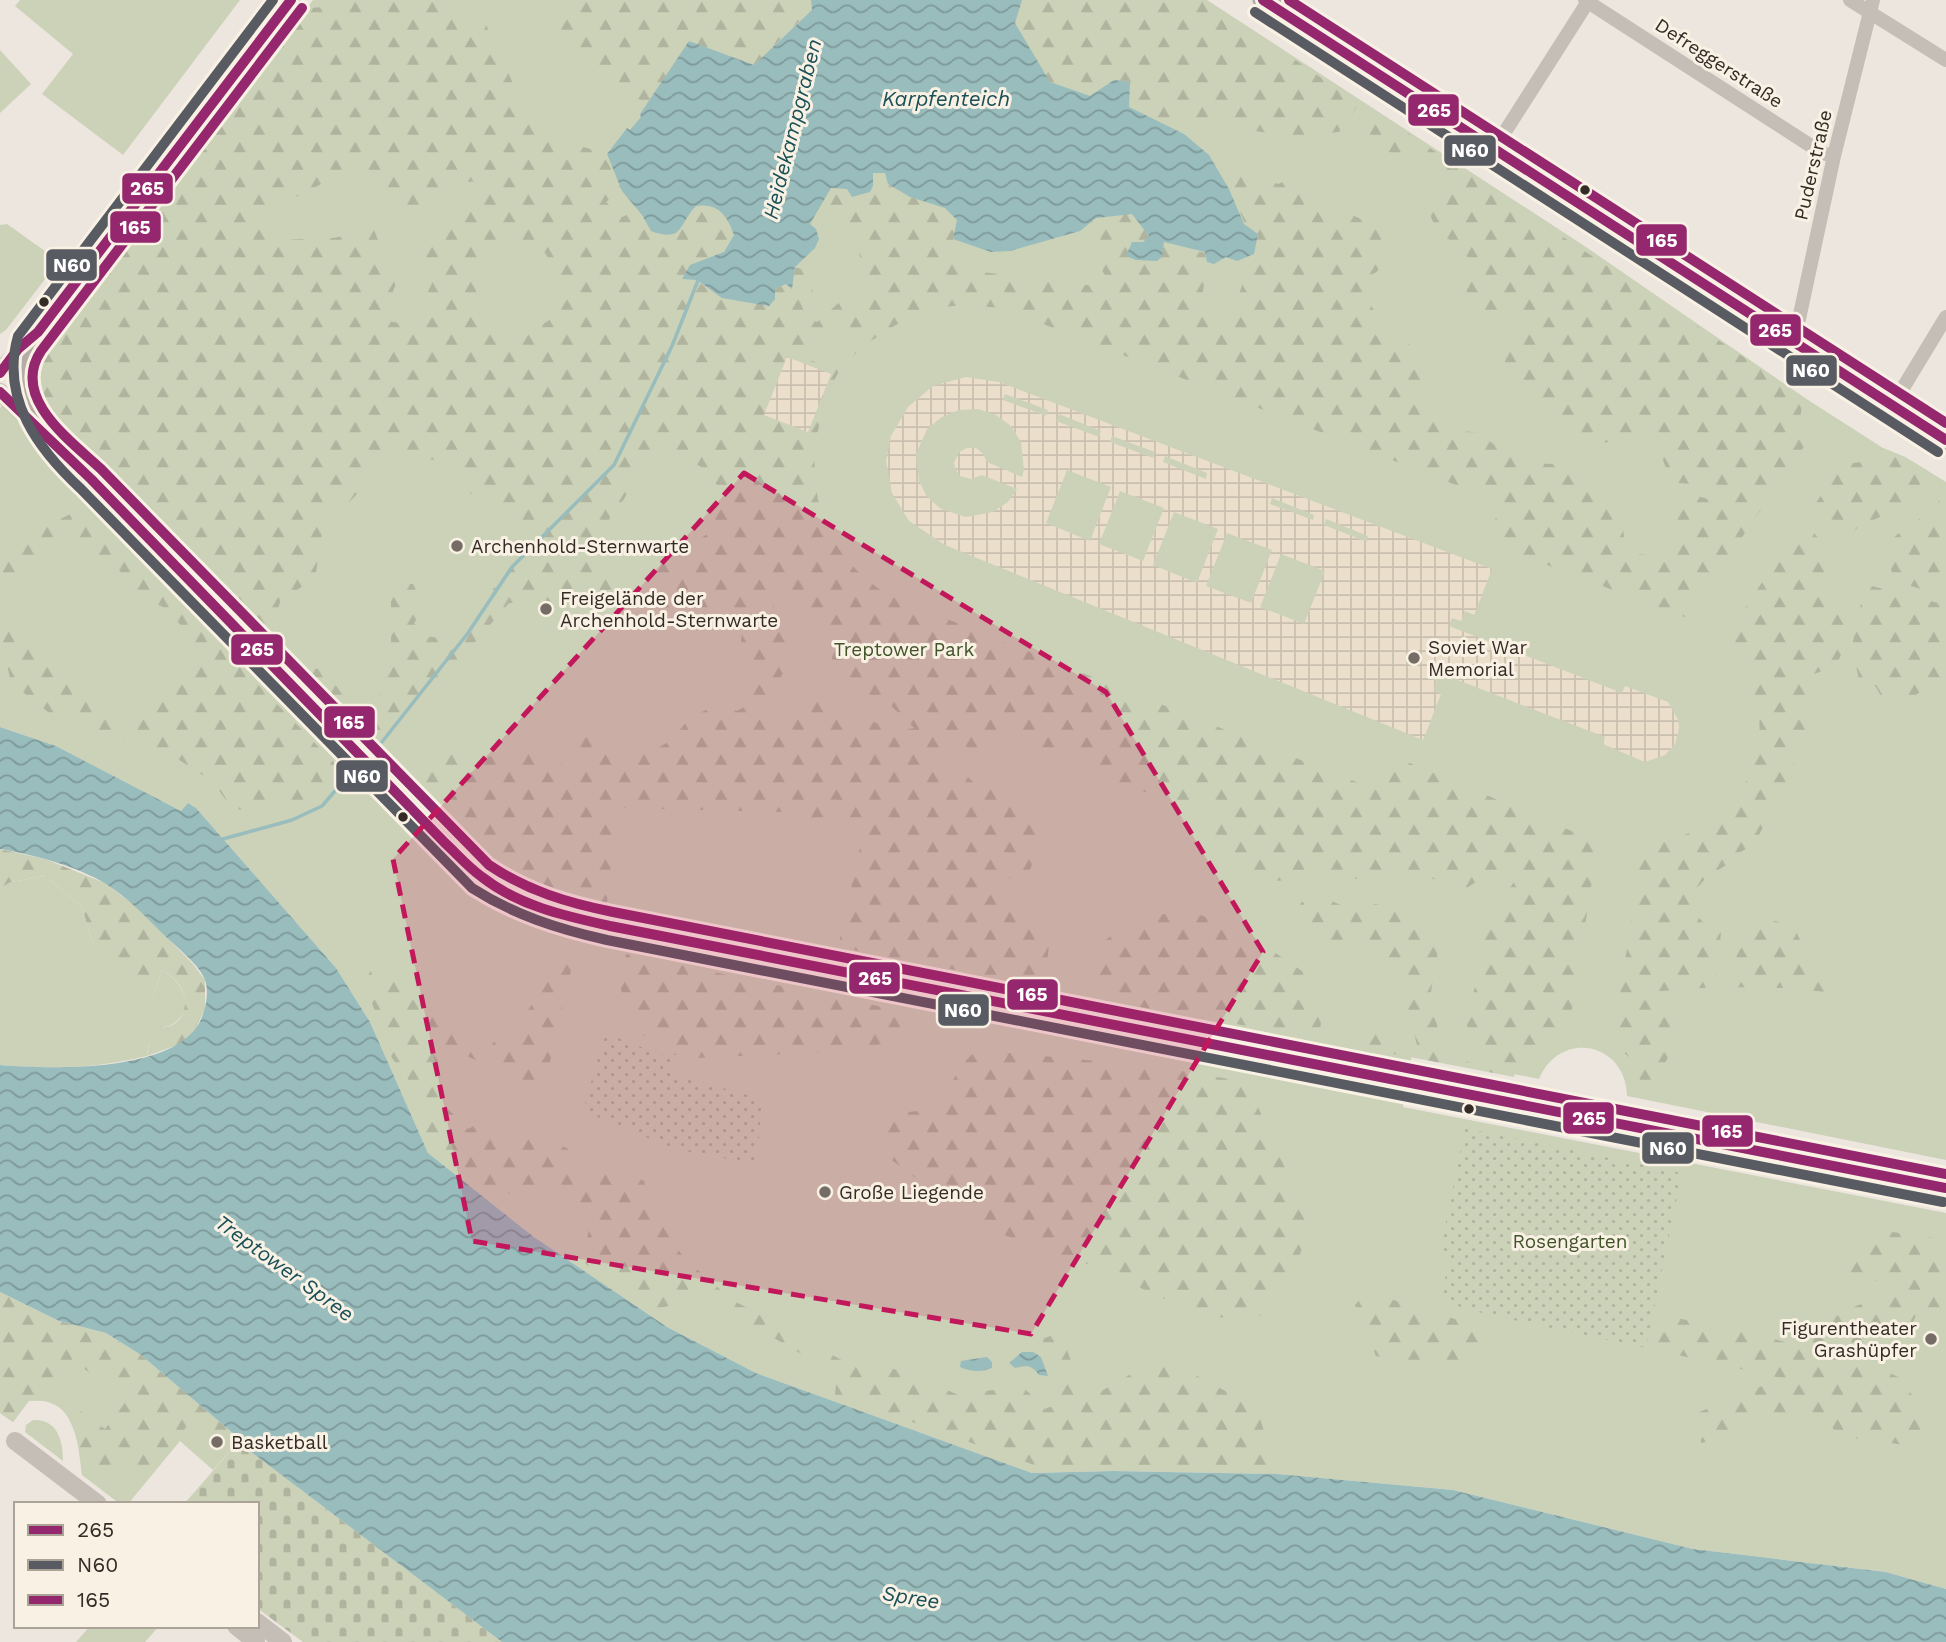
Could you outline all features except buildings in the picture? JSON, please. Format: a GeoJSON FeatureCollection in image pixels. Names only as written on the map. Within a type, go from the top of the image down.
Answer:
{"type":"FeatureCollection","features":[{"type":"Feature","properties":{"kind":"main road"},"geometry":{"type":"LineString","coordinates":[[291,0],[38,332],[22,358],[18,381],[23,401],[37,426],[480,876],[521,901],[562,916],[1946,1188]]}},
{"type":"Feature","properties":{"kind":"main road"},"geometry":{"type":"LineString","coordinates":[[1263,0],[1946,440]]}},
{"type":"Feature","properties":{"kind":"street"},"geometry":{"type":"LineString","coordinates":[[1850,0],[1871,6],[1946,60]]}},
{"type":"Feature","properties":{"kind":"street"},"geometry":{"type":"LineString","coordinates":[[1494,149],[1587,1]]}},
{"type":"Feature","properties":{"kind":"street","name":"Defreggerstraße"},"geometry":{"type":"LineString","coordinates":[[1587,1],[1822,153],[1834,156]]}},
{"type":"Feature","properties":{"kind":"street","name":"Puderstraße"},"geometry":{"type":"LineString","coordinates":[[1787,338],[1799,319],[1834,156],[1871,6]]}},
{"type":"Feature","properties":{"kind":"street"},"geometry":{"type":"LineString","coordinates":[[1892,406],[1946,317]]}},
{"type":"Feature","properties":{"kind":"street"},"geometry":{"type":"LineString","coordinates":[[0,373],[18,349],[38,332]]}},
{"type":"Feature","properties":{"kind":"street"},"geometry":{"type":"LineString","coordinates":[[0,392],[37,426]]}},
{"type":"Feature","properties":{"kind":"street"},"geometry":{"type":"LineString","coordinates":[[15,1441],[95,1502]]}},
{"type":"Feature","properties":{"kind":"street"},"geometry":{"type":"LineString","coordinates":[[259,1624],[283,1642]]}},
{"type":"Feature","properties":{"kind":"street"},"geometry":{"type":"LineString","coordinates":[[239,1628],[257,1642]]}},
{"type":"Feature","properties":{"kind":"highlighted area"},"geometry":{"type":"Polygon","coordinates":[[[744,473],[1106,692],[1263,952],[1031,1334],[472,1241],[393,859],[744,473]]]}},
{"type":"Feature","properties":{"kind":"green space"},"geometry":{"type":"Polygon","coordinates":[[[20,0],[240,0],[123,155],[42,94],[73,54],[15,6],[20,0]]]}},
{"type":"Feature","properties":{"kind":"green space","name":"Treptower Park"},"geometry":{"type":"Polygon","coordinates":[[[313,0],[1207,0],[1586,247],[1805,398],[1883,448],[1905,457],[1946,482],[1946,1160],[1627,1096],[1624,1078],[1616,1064],[1604,1054],[1590,1048],[1576,1048],[1561,1053],[1549,1063],[1539,1079],[1412,1054],[1403,1107],[1946,1213],[1946,1589],[1886,1572],[1693,1549],[1453,1490],[1276,1474],[1113,1471],[1032,1473],[756,1373],[667,1327],[534,1237],[428,1153],[370,1022],[336,968],[196,808],[188,803],[181,811],[56,746],[0,727],[0,408],[313,0]]]}},
{"type":"Feature","properties":{"kind":"green space"},"geometry":{"type":"Polygon","coordinates":[[[326,0],[448,0],[461,16],[481,14],[524,107],[547,136],[607,154],[622,191],[606,202],[622,217],[638,210],[651,231],[671,234],[681,229],[696,205],[710,206],[725,216],[734,235],[724,252],[690,265],[683,279],[700,283],[722,298],[738,300],[755,297],[786,284],[792,288],[795,267],[808,271],[813,291],[801,304],[807,318],[817,322],[842,300],[868,290],[855,236],[834,224],[820,206],[831,187],[847,189],[853,197],[870,192],[873,173],[885,173],[888,184],[910,197],[945,208],[957,220],[953,239],[962,259],[959,267],[966,270],[1112,288],[1080,231],[1096,218],[1133,214],[1149,236],[1143,242],[1163,242],[1205,253],[1207,262],[1200,313],[1231,315],[1254,254],[1258,235],[1245,224],[1230,189],[1246,169],[1278,184],[1288,180],[1300,183],[1305,204],[1351,214],[1381,233],[1389,242],[1386,263],[1375,273],[1366,276],[1363,294],[1389,332],[1410,345],[1429,383],[1419,394],[1437,427],[1478,433],[1519,462],[1568,465],[1592,481],[1622,520],[1626,553],[1659,556],[1672,544],[1682,491],[1714,501],[1715,485],[1676,483],[1664,464],[1661,442],[1649,437],[1594,444],[1548,420],[1518,391],[1504,372],[1507,343],[1522,318],[1507,306],[1487,317],[1472,309],[1464,270],[1470,262],[1461,246],[1439,234],[1428,211],[1447,179],[1428,167],[1421,155],[1392,154],[1381,147],[1369,136],[1375,120],[1385,118],[1805,398],[1800,420],[1807,442],[1687,618],[1486,542],[1502,503],[1002,308],[952,306],[911,317],[887,330],[854,355],[837,375],[832,387],[821,419],[815,458],[815,478],[823,517],[831,536],[852,566],[889,596],[1384,793],[1398,758],[1598,842],[1568,1035],[1552,1041],[1533,1058],[1518,1056],[1514,1077],[1363,1048],[1355,1032],[1372,1021],[1390,1044],[1418,1049],[1398,969],[1380,950],[1315,937],[1300,904],[1313,893],[1355,911],[1375,904],[1417,912],[1438,951],[1430,997],[1445,1057],[1484,1065],[1466,1024],[1481,961],[1473,941],[1518,876],[1506,864],[1463,890],[1428,877],[1399,871],[1340,882],[1315,872],[1295,881],[1254,880],[1221,856],[1214,835],[1217,809],[1156,796],[1111,780],[1066,754],[1044,758],[1024,737],[1005,737],[984,754],[949,740],[940,766],[963,772],[976,785],[995,786],[1002,800],[1036,828],[1040,846],[1028,874],[996,881],[1002,905],[1049,946],[1044,987],[838,947],[864,830],[785,812],[617,808],[607,903],[548,887],[492,863],[299,668],[323,669],[356,711],[379,696],[391,644],[391,583],[413,584],[425,608],[414,623],[426,636],[451,640],[522,554],[513,512],[463,490],[468,485],[463,462],[383,456],[366,484],[346,506],[338,504],[325,515],[315,579],[295,591],[283,592],[270,636],[35,394],[36,366],[305,8],[327,7],[326,0]],[[372,174],[337,176],[270,210],[273,240],[333,238],[374,230],[396,284],[381,320],[412,325],[432,283],[420,249],[470,207],[480,181],[451,183],[407,216],[399,196],[372,174]],[[511,246],[482,265],[475,298],[493,327],[527,334],[556,316],[563,282],[545,253],[511,246]],[[831,322],[798,355],[832,369],[842,357],[842,332],[831,322]],[[658,443],[624,499],[589,547],[616,563],[624,587],[609,599],[584,599],[581,607],[555,602],[509,603],[384,747],[415,776],[444,755],[475,753],[506,760],[532,751],[548,753],[572,773],[578,771],[573,750],[575,739],[602,733],[620,756],[649,753],[670,741],[690,718],[720,703],[737,711],[755,701],[749,690],[747,672],[740,657],[743,618],[739,611],[704,609],[699,606],[695,616],[681,625],[666,619],[664,603],[667,588],[643,573],[645,551],[656,543],[688,547],[713,530],[711,513],[720,489],[703,468],[658,443]],[[778,591],[770,620],[776,622],[793,651],[769,703],[774,722],[796,707],[816,699],[897,731],[914,728],[884,699],[841,689],[824,636],[803,599],[793,592],[778,591]]]}},
{"type":"Feature","properties":{"kind":"green space"},"geometry":{"type":"Polygon","coordinates":[[[558,0],[811,0],[812,9],[754,65],[689,42],[649,103],[606,88],[559,44],[558,0]]]}},
{"type":"Feature","properties":{"kind":"green space"},"geometry":{"type":"Polygon","coordinates":[[[1022,0],[1202,0],[1228,16],[1258,41],[1297,61],[1359,104],[1339,132],[1295,136],[1246,130],[1181,115],[1177,129],[1128,107],[1130,82],[1114,80],[1091,96],[1050,82],[1014,23],[1022,0]]]}},
{"type":"Feature","properties":{"kind":"green space"},"geometry":{"type":"Polygon","coordinates":[[[0,50],[31,84],[0,113],[0,50]]]}},
{"type":"Feature","properties":{"kind":"green space"},"geometry":{"type":"Polygon","coordinates":[[[7,224],[59,261],[6,330],[0,334],[0,225],[7,224]]]}},
{"type":"Feature","properties":{"kind":"green space"},"geometry":{"type":"Polygon","coordinates":[[[1883,448],[1928,471],[1927,479],[1918,493],[1893,511],[1858,527],[1850,536],[1834,543],[1811,510],[1842,465],[1866,461],[1883,448]]]}},
{"type":"Feature","properties":{"kind":"green space"},"geometry":{"type":"Polygon","coordinates":[[[1940,495],[1946,497],[1946,597],[1911,586],[1906,580],[1893,575],[1885,554],[1899,533],[1937,508],[1940,495]]]}},
{"type":"Feature","properties":{"kind":"green space"},"geometry":{"type":"Polygon","coordinates":[[[85,507],[344,773],[314,805],[233,810],[213,782],[164,750],[52,715],[11,683],[8,669],[0,667],[0,612],[6,613],[57,672],[129,725],[196,669],[188,640],[172,614],[155,603],[128,596],[127,583],[120,571],[104,562],[95,551],[74,542],[52,549],[1,592],[0,564],[31,533],[85,507]]]}},
{"type":"Feature","properties":{"kind":"green space"},"geometry":{"type":"Polygon","coordinates":[[[1804,520],[1832,556],[1823,576],[1824,584],[1846,605],[1849,613],[1848,632],[1843,651],[1835,666],[1809,676],[1810,693],[1803,710],[1806,730],[1796,745],[1791,783],[1770,813],[1756,841],[1737,854],[1731,862],[1707,877],[1695,890],[1693,902],[1699,918],[1721,933],[1715,987],[1620,994],[1643,843],[1672,838],[1699,828],[1723,811],[1741,790],[1753,766],[1759,741],[1759,714],[1753,689],[1740,664],[1722,642],[1804,520]]]}},
{"type":"Feature","properties":{"kind":"green space"},"geometry":{"type":"Polygon","coordinates":[[[1872,586],[1946,605],[1946,673],[1905,703],[1899,698],[1882,698],[1876,687],[1859,680],[1852,646],[1864,589],[1872,586]]]}},
{"type":"Feature","properties":{"kind":"green space"},"geometry":{"type":"Polygon","coordinates":[[[0,849],[45,859],[105,883],[138,908],[193,964],[205,980],[205,1009],[191,1037],[147,1056],[150,1040],[147,1036],[152,1026],[163,1028],[180,1019],[185,1000],[182,989],[162,970],[153,996],[143,991],[143,981],[126,978],[93,945],[82,907],[45,876],[11,882],[0,888],[0,849]]]}},
{"type":"Feature","properties":{"kind":"green space"},"geometry":{"type":"Polygon","coordinates":[[[45,876],[82,907],[93,945],[143,981],[153,996],[162,970],[181,987],[184,1010],[173,1024],[155,1032],[147,1056],[74,1067],[0,1065],[0,888],[11,882],[45,876]]]}},
{"type":"Feature","properties":{"kind":"green space"},"geometry":{"type":"Polygon","coordinates":[[[1185,908],[1255,939],[1302,971],[1321,1018],[1320,1039],[1091,998],[1101,944],[1123,926],[1185,908]]]}},
{"type":"Feature","properties":{"kind":"green space"},"geometry":{"type":"Polygon","coordinates":[[[1768,919],[1791,925],[1795,929],[1808,957],[1828,981],[1827,992],[1722,987],[1739,951],[1763,921],[1768,919]]]}},
{"type":"Feature","properties":{"kind":"green space"},"geometry":{"type":"Polygon","coordinates":[[[626,954],[912,1013],[899,1038],[859,1051],[697,1058],[637,1033],[620,987],[626,954]]]}},
{"type":"Feature","properties":{"kind":"green space"},"geometry":{"type":"Polygon","coordinates":[[[561,956],[573,962],[543,1092],[448,1047],[429,1073],[444,1105],[468,1129],[479,1123],[502,1133],[523,1133],[567,1148],[587,1179],[618,1169],[644,1181],[653,1212],[684,1258],[731,1299],[847,1363],[908,1371],[958,1395],[1022,1386],[1045,1409],[1059,1403],[1054,1371],[1042,1339],[1061,1332],[1075,1373],[1098,1393],[1152,1362],[1175,1364],[1257,1408],[1277,1474],[1109,1466],[1040,1467],[835,1395],[836,1385],[827,1369],[704,1297],[648,1311],[583,1262],[590,1223],[541,1187],[496,1196],[424,1139],[417,1126],[424,1101],[392,1058],[361,973],[371,971],[375,985],[393,981],[487,1051],[497,1038],[505,1043],[558,967],[561,956]]]}},
{"type":"Feature","properties":{"kind":"green space"},"geometry":{"type":"Polygon","coordinates":[[[1659,1000],[1677,1011],[1703,1017],[1681,1035],[1654,1082],[1640,1080],[1632,1060],[1612,1042],[1619,1001],[1659,1000]]]}},
{"type":"Feature","properties":{"kind":"green space"},"geometry":{"type":"Polygon","coordinates":[[[605,1033],[662,1055],[667,1051],[678,1055],[672,1074],[762,1099],[757,1164],[674,1149],[583,1111],[605,1033]]]}},
{"type":"Feature","properties":{"kind":"green space"},"geometry":{"type":"Polygon","coordinates":[[[977,1050],[1151,1066],[1247,1082],[1309,1222],[1296,1269],[1268,1314],[1238,1321],[1189,1310],[1090,1265],[978,1225],[881,1152],[880,1115],[918,1111],[942,1099],[963,1063],[977,1050]]]}},
{"type":"Feature","properties":{"kind":"green space"},"geometry":{"type":"Polygon","coordinates":[[[1454,1073],[1514,1085],[1522,1089],[1521,1097],[1453,1083],[1454,1073]]]}},
{"type":"Feature","properties":{"kind":"green space"},"geometry":{"type":"Polygon","coordinates":[[[1466,1103],[1539,1117],[1538,1125],[1464,1111],[1466,1103]]]}},
{"type":"Feature","properties":{"kind":"green space"},"geometry":{"type":"Polygon","coordinates":[[[1639,1111],[1946,1170],[1946,1180],[1637,1119],[1639,1111]]]}},
{"type":"Feature","properties":{"kind":"green space","name":"Rosengarten"},"geometry":{"type":"Polygon","coordinates":[[[1465,1128],[1682,1173],[1646,1348],[1489,1315],[1440,1301],[1451,1253],[1440,1251],[1465,1128]]]}},
{"type":"Feature","properties":{"kind":"green space"},"geometry":{"type":"Polygon","coordinates":[[[1629,1135],[1719,1153],[1719,1161],[1628,1143],[1629,1135]]]}},
{"type":"Feature","properties":{"kind":"green space"},"geometry":{"type":"Polygon","coordinates":[[[1741,1157],[1814,1172],[1816,1180],[1736,1164],[1741,1157]]]}},
{"type":"Feature","properties":{"kind":"green space"},"geometry":{"type":"Polygon","coordinates":[[[1836,1176],[1946,1198],[1946,1206],[1832,1183],[1836,1176]]]}},
{"type":"Feature","properties":{"kind":"green space"},"geometry":{"type":"Polygon","coordinates":[[[1876,1230],[1946,1239],[1946,1328],[1916,1316],[1907,1333],[1882,1336],[1867,1357],[1872,1364],[1900,1378],[1929,1419],[1924,1439],[1913,1446],[1838,1436],[1826,1418],[1777,1414],[1754,1420],[1739,1433],[1702,1443],[1691,1429],[1697,1413],[1781,1378],[1646,1348],[1653,1313],[1791,1344],[1812,1342],[1819,1325],[1858,1305],[1884,1298],[1888,1283],[1836,1272],[1871,1239],[1876,1230]]]}},
{"type":"Feature","properties":{"kind":"green space"},"geometry":{"type":"Polygon","coordinates":[[[1368,1290],[1404,1304],[1486,1328],[1478,1360],[1453,1371],[1376,1356],[1355,1305],[1368,1290]]]}},
{"type":"Feature","properties":{"kind":"green space"},"geometry":{"type":"Polygon","coordinates":[[[0,1292],[238,1442],[213,1470],[180,1441],[130,1502],[117,1502],[82,1475],[76,1435],[65,1413],[56,1406],[44,1401],[29,1401],[13,1422],[0,1413],[0,1292]]]}},
{"type":"Feature","properties":{"kind":"green space"},"geometry":{"type":"Polygon","coordinates":[[[0,1292],[59,1321],[106,1333],[141,1355],[235,1435],[239,1442],[300,1488],[230,1453],[215,1437],[187,1426],[159,1462],[144,1474],[96,1468],[87,1459],[72,1424],[58,1406],[46,1401],[28,1401],[13,1422],[0,1413],[0,1292]],[[75,1362],[53,1391],[105,1429],[127,1400],[75,1362]]]}},
{"type":"Feature","properties":{"kind":"green space"},"geometry":{"type":"Polygon","coordinates":[[[33,1420],[48,1423],[53,1427],[60,1439],[63,1461],[25,1432],[26,1425],[33,1420]]]}},
{"type":"Feature","properties":{"kind":"green space"},"geometry":{"type":"Polygon","coordinates":[[[238,1442],[502,1642],[303,1642],[259,1609],[259,1502],[186,1502],[238,1442]]]}},
{"type":"Feature","properties":{"kind":"green space"},"geometry":{"type":"Polygon","coordinates":[[[88,1628],[157,1628],[145,1642],[76,1642],[88,1628]]]}},
{"type":"Feature","properties":{"kind":"shaded area"},"geometry":{"type":"Polygon","coordinates":[[[787,357],[831,374],[808,432],[764,415],[787,357]]]}},
{"type":"Feature","properties":{"kind":"shaded area"},"geometry":{"type":"Polygon","coordinates":[[[966,377],[999,382],[1492,569],[1474,615],[1465,611],[1461,621],[1452,618],[1449,626],[1622,693],[1625,686],[1668,702],[1678,720],[1675,744],[1665,755],[1645,762],[1603,744],[1605,737],[1432,670],[1429,678],[1437,681],[1434,690],[1441,694],[1423,740],[945,545],[909,521],[892,493],[886,461],[891,436],[908,407],[933,386],[966,377]],[[1005,394],[1003,400],[1046,416],[1048,410],[1005,394]],[[978,409],[959,410],[942,417],[927,429],[916,454],[919,481],[927,497],[941,509],[966,517],[993,512],[1008,502],[1017,489],[982,475],[971,479],[960,476],[954,463],[959,452],[976,448],[987,462],[1022,477],[1024,470],[1021,442],[1011,426],[996,415],[978,409]],[[1059,414],[1056,421],[1099,437],[1101,431],[1059,414]],[[1112,436],[1110,442],[1153,458],[1155,452],[1112,436]],[[1165,456],[1163,462],[1206,479],[1207,473],[1165,456]],[[1067,470],[1046,523],[1090,541],[1111,487],[1067,470]],[[1120,491],[1099,544],[1143,561],[1164,508],[1120,491]],[[1272,498],[1270,504],[1313,520],[1314,515],[1272,498]],[[1174,512],[1153,565],[1197,583],[1218,529],[1174,512]],[[1326,519],[1324,525],[1367,542],[1368,536],[1326,519]],[[1227,533],[1206,586],[1251,603],[1272,550],[1227,533]],[[1281,554],[1260,607],[1304,624],[1325,571],[1281,554]]]}},
{"type":"Feature","properties":{"kind":"water","name":"Karpfenteich"},"geometry":{"type":"Polygon","coordinates":[[[811,0],[1022,0],[1015,23],[1050,82],[1090,96],[1114,80],[1130,82],[1129,107],[1184,134],[1209,155],[1229,189],[1244,224],[1258,234],[1254,254],[1237,261],[1226,257],[1214,264],[1207,262],[1205,252],[1164,242],[1162,257],[1157,261],[1136,260],[1126,256],[1132,242],[1143,242],[1149,236],[1132,214],[1096,218],[1080,231],[1010,251],[991,252],[953,239],[957,220],[945,208],[910,197],[888,184],[885,173],[873,173],[870,192],[852,197],[847,189],[831,188],[810,224],[816,229],[819,239],[815,248],[795,267],[792,289],[786,284],[775,289],[775,299],[769,306],[722,298],[697,280],[682,279],[690,265],[724,252],[734,235],[725,216],[710,206],[696,206],[675,233],[670,235],[651,231],[642,215],[622,191],[607,154],[627,128],[630,130],[641,117],[640,114],[689,41],[754,65],[812,10],[811,0]]]}},
{"type":"Feature","properties":{"kind":"water"},"geometry":{"type":"Polygon","coordinates":[[[0,727],[56,746],[181,811],[188,803],[196,808],[336,968],[370,1022],[428,1153],[534,1237],[667,1327],[756,1373],[1032,1473],[1113,1471],[1277,1474],[1453,1490],[1693,1549],[1886,1572],[1946,1589],[1946,1642],[502,1642],[238,1442],[235,1435],[141,1355],[106,1333],[59,1321],[0,1292],[0,1065],[81,1067],[142,1058],[168,1049],[189,1036],[202,1017],[207,994],[205,980],[192,962],[114,889],[69,867],[0,849],[0,727]]]}},
{"type":"Feature","properties":{"kind":"water"},"geometry":{"type":"Polygon","coordinates":[[[1022,1352],[1033,1352],[1041,1357],[1048,1376],[1039,1375],[1029,1367],[1015,1368],[1009,1363],[1022,1352]]]}},
{"type":"Feature","properties":{"kind":"water"},"geometry":{"type":"Polygon","coordinates":[[[987,1357],[992,1362],[992,1368],[976,1371],[960,1367],[961,1361],[987,1357]]]}},
{"type":"Feature","properties":{"kind":"waterway","name":"Heidekampgraben"},"geometry":{"type":"LineString","coordinates":[[382,742],[468,633],[512,567],[614,465],[672,346],[699,278]]}},
{"type":"Feature","properties":{"kind":"waterway","name":"Heidekampgraben"},"geometry":{"type":"LineString","coordinates":[[223,839],[292,820],[322,806],[348,776]]}},
{"type":"Feature","properties":{"kind":"transit line","name":"N60"},"geometry":{"type":"LineString","coordinates":[[273,0],[18,336],[14,381],[27,422],[65,474],[472,888],[537,920],[607,940],[1943,1202]]}},
{"type":"Feature","properties":{"kind":"transit line","name":"265"},"geometry":{"type":"LineString","coordinates":[[0,373],[18,349],[38,332],[291,0]]}},
{"type":"Feature","properties":{"kind":"transit line","name":"265"},"geometry":{"type":"LineString","coordinates":[[1263,0],[1946,440]]}},
{"type":"Feature","properties":{"kind":"transit line","name":"165"},"geometry":{"type":"LineString","coordinates":[[1289,0],[1946,423]]}},
{"type":"Feature","properties":{"kind":"transit line","name":"165"},"geometry":{"type":"LineString","coordinates":[[302,8],[41,351],[33,368],[33,385],[38,402],[61,432],[101,469],[489,865],[518,882],[549,895],[613,912],[1946,1174]]}},
{"type":"Feature","properties":{"kind":"transit line","name":"N60"},"geometry":{"type":"LineString","coordinates":[[1255,12],[1938,452]]}},
{"type":"Feature","properties":{"kind":"transit line","name":"265"},"geometry":{"type":"LineString","coordinates":[[0,392],[91,479],[445,843],[496,887],[527,903],[610,926],[1946,1188]]}},
{"type":"Feature","properties":{"kind":"place","name":"Archenhold-Sternwarte"},"geometry":{"type":"Point","coordinates":[457,546]}},
{"type":"Feature","properties":{"kind":"place","name":"Freigelände der Archenhold-Sternwarte"},"geometry":{"type":"Point","coordinates":[546,609]}},
{"type":"Feature","properties":{"kind":"place","name":"Soviet War Memorial"},"geometry":{"type":"Point","coordinates":[1414,658]}},
{"type":"Feature","properties":{"kind":"place","name":"Große Liegende"},"geometry":{"type":"Point","coordinates":[825,1192]}},
{"type":"Feature","properties":{"kind":"place","name":"Figurentheater Grashüpfer"},"geometry":{"type":"Point","coordinates":[1931,1339]}},
{"type":"Feature","properties":{"kind":"place","name":"Basketball"},"geometry":{"type":"Point","coordinates":[217,1442]}},
{"type":"Feature","properties":{"kind":"water label","name":"Treptower Spree"},"geometry":{"type":"Point","coordinates":[285,1268]}},
{"type":"Feature","properties":{"kind":"water label","name":"Spree"},"geometry":{"type":"Point","coordinates":[911,1597]}}]}
